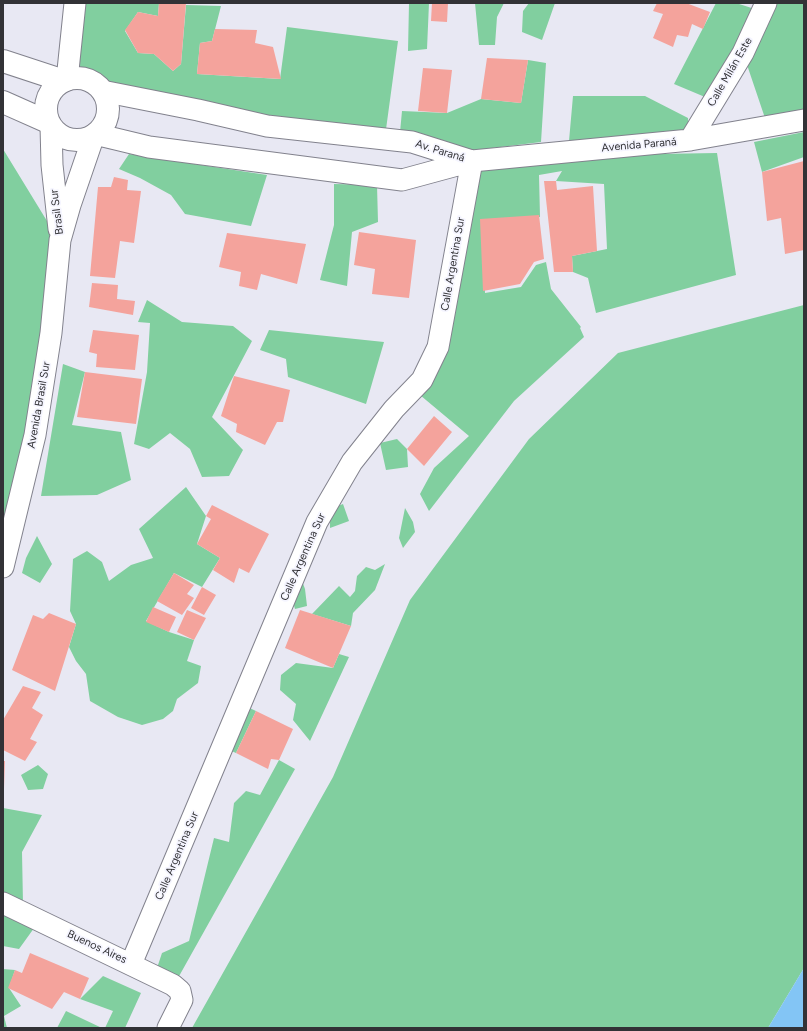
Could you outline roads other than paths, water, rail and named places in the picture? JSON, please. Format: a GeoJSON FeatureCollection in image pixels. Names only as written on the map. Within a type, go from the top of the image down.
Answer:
{"type":"FeatureCollection","features":[{"type":"Feature","properties":{"kind":"street"},"geometry":{"type":"LineString","coordinates":[[50,124],[46,114],[46,106],[48,98],[57,85],[65,80],[75,3]]}},
{"type":"Feature","properties":{"kind":"street","name":"Calle Milán Este"},"geometry":{"type":"LineString","coordinates":[[690,140],[743,53],[766,3]]}},
{"type":"Feature","properties":{"kind":"street","name":"Av. Paraná"},"geometry":{"type":"LineString","coordinates":[[3,60],[65,80],[76,78],[86,80],[95,84],[102,91],[198,110],[267,126],[412,142],[472,161]]}},
{"type":"Feature","properties":{"kind":"street"},"geometry":{"type":"LineString","coordinates":[[95,134],[102,127],[108,109],[102,91]]}},
{"type":"Feature","properties":{"kind":"street","name":"Av. Paraná"},"geometry":{"type":"LineString","coordinates":[[3,102],[50,124],[57,133],[66,138],[75,140],[85,139],[95,134],[149,147],[402,180],[472,161]]}},
{"type":"Feature","properties":{"kind":"street","name":"Avenida Paraná"},"geometry":{"type":"LineString","coordinates":[[472,161],[690,140],[804,120]]}},
{"type":"Feature","properties":{"kind":"street","name":"Brasil Sur"},"geometry":{"type":"LineString","coordinates":[[50,124],[52,165],[60,240]]}},
{"type":"Feature","properties":{"kind":"street","name":"Brasil Sur"},"geometry":{"type":"LineString","coordinates":[[60,240],[70,205],[95,134]]}},
{"type":"Feature","properties":{"kind":"street","name":"Calle Argentina Sur"},"geometry":{"type":"LineString","coordinates":[[131,964],[317,522],[352,462],[394,409],[422,380],[438,347],[472,161]]}},
{"type":"Feature","properties":{"kind":"street","name":"Avenida Brasil Sur"},"geometry":{"type":"LineString","coordinates":[[3,567],[35,435],[51,333],[60,240]]}},
{"type":"Feature","properties":{"kind":"street","name":"Buenos Aires"},"geometry":{"type":"LineString","coordinates":[[3,903],[174,985],[180,991],[182,1000],[168,1028]]}},
{"type":"Feature","properties":{"kind":"water"},"geometry":{"type":"Polygon","coordinates":[[[804,968],[804,1028],[768,1028],[804,968]]]}}]}
